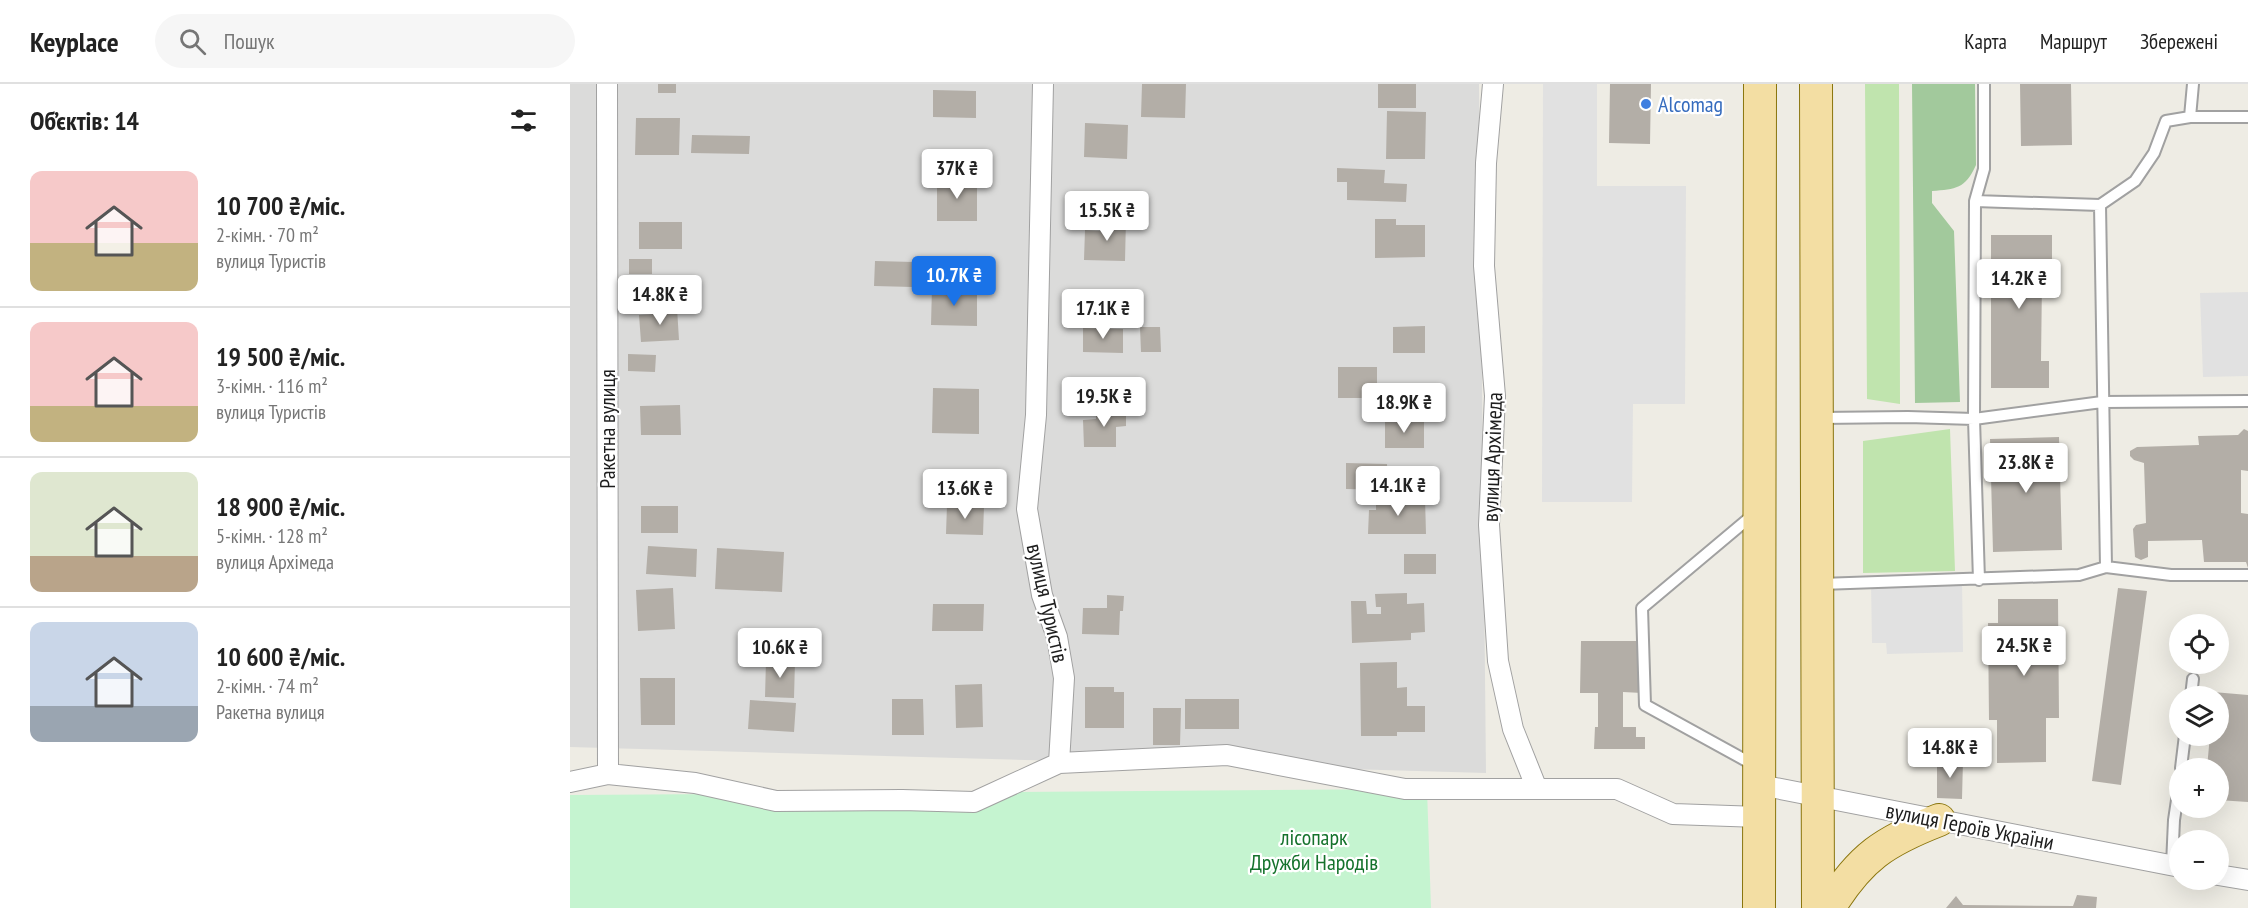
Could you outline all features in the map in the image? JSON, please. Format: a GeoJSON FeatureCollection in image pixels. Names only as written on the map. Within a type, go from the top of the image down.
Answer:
{"type":"FeatureCollection","features":[{"type":"Feature","properties":{"kind":"main road"},"geometry":{"type":"LineString","coordinates":[[1760,84],[1760,908]]}},
{"type":"Feature","properties":{"kind":"main road"},"geometry":{"type":"LineString","coordinates":[[1816,84],[1818,908]]}},
{"type":"Feature","properties":{"kind":"main road"},"geometry":{"type":"LineString","coordinates":[[1829,908],[1842,887],[1871,854],[1902,835],[1939,820]]}},
{"type":"Feature","properties":{"kind":"street","name":"Ракетна вулиця"},"geometry":{"type":"LineString","coordinates":[[607,84],[608,774]]}},
{"type":"Feature","properties":{"kind":"street","name":"вулиця Туристів"},"geometry":{"type":"LineString","coordinates":[[1043,84],[1036,415],[1028,509],[1042,595],[1057,637],[1064,678],[1059,763]]}},
{"type":"Feature","properties":{"kind":"street","name":"вулиця Архімеда"},"geometry":{"type":"LineString","coordinates":[[1492,84],[1486,163],[1484,266],[1495,396],[1489,525],[1491,559],[1498,661],[1513,729],[1537,789]]}},
{"type":"Feature","properties":{"kind":"street"},"geometry":{"type":"LineString","coordinates":[[570,783],[608,774],[695,783],[776,801],[974,802],[1059,763],[1227,755],[1405,789],[1617,789],[1673,814],[1759,817]]}},
{"type":"Feature","properties":{"kind":"street","name":"вулиця Героїв України"},"geometry":{"type":"LineString","coordinates":[[1760,776],[1817,796],[2169,865]]}},
{"type":"Feature","properties":{"kind":"street"},"geometry":{"type":"LineString","coordinates":[[2229,877],[2248,880]]}},
{"type":"Feature","properties":{"kind":"lane"},"geometry":{"type":"LineString","coordinates":[[1979,580],[1974,418],[1975,201],[1984,169],[1984,84]]}},
{"type":"Feature","properties":{"kind":"lane"},"geometry":{"type":"LineString","coordinates":[[2190,117],[2193,84]]}},
{"type":"Feature","properties":{"kind":"lane"},"geometry":{"type":"LineString","coordinates":[[1975,201],[2100,205],[2135,181],[2154,153],[2166,121],[2190,117],[2248,117]]}},
{"type":"Feature","properties":{"kind":"lane"},"geometry":{"type":"LineString","coordinates":[[2100,205],[2106,567]]}},
{"type":"Feature","properties":{"kind":"lane"},"geometry":{"type":"LineString","coordinates":[[1818,418],[1974,418],[2102,402],[2248,401]]}},
{"type":"Feature","properties":{"kind":"lane"},"geometry":{"type":"LineString","coordinates":[[1759,510],[1642,608],[1645,705],[1760,776]]}},
{"type":"Feature","properties":{"kind":"lane"},"geometry":{"type":"LineString","coordinates":[[1818,584],[2079,575],[2106,567],[2171,574],[2248,575]]}},
{"type":"Feature","properties":{"kind":"lane"},"geometry":{"type":"LineString","coordinates":[[2192,686],[2193,679]]}},
{"type":"Feature","properties":{"kind":"shaded area"},"geometry":{"type":"Polygon","coordinates":[[[570,84],[1479,84],[1486,773],[570,747],[570,84]]]}},
{"type":"Feature","properties":{"kind":"shaded area"},"geometry":{"type":"Polygon","coordinates":[[[1543,84],[1597,84],[1597,186],[1686,186],[1685,404],[1633,404],[1632,502],[1542,502],[1543,84]]]}},
{"type":"Feature","properties":{"kind":"shaded area"},"geometry":{"type":"Polygon","coordinates":[[[2248,292],[2248,376],[2203,377],[2200,293],[2248,292]]]}},
{"type":"Feature","properties":{"kind":"shaded area"},"geometry":{"type":"Polygon","coordinates":[[[1962,580],[1963,652],[1887,654],[1886,643],[1872,643],[1871,583],[1962,580]]]}},
{"type":"Feature","properties":{"kind":"green space"},"geometry":{"type":"Polygon","coordinates":[[[1865,84],[1899,84],[1900,404],[1867,399],[1865,84]]]}},
{"type":"Feature","properties":{"kind":"green space"},"geometry":{"type":"Polygon","coordinates":[[[1912,84],[1975,84],[1976,165],[1968,179],[1959,186],[1932,191],[1932,203],[1954,231],[1960,402],[1915,403],[1912,84]]]}},
{"type":"Feature","properties":{"kind":"green space"},"geometry":{"type":"Polygon","coordinates":[[[1950,429],[1955,571],[1863,573],[1863,441],[1950,429]]]}},
{"type":"Feature","properties":{"kind":"green space","name":"лісопарк Дружби Народів"},"geometry":{"type":"Polygon","coordinates":[[[1427,789],[1431,908],[570,908],[570,795],[1427,789]]]}},
{"type":"Feature","properties":{"kind":"building"},"geometry":{"type":"Polygon","coordinates":[[[658,84],[676,84],[676,93],[658,93],[658,84]]]}},
{"type":"Feature","properties":{"kind":"building"},"geometry":{"type":"Polygon","coordinates":[[[1142,84],[1186,84],[1185,118],[1141,117],[1142,84]]]}},
{"type":"Feature","properties":{"kind":"building"},"geometry":{"type":"Polygon","coordinates":[[[1378,84],[1416,84],[1416,108],[1378,108],[1378,84]]]}},
{"type":"Feature","properties":{"kind":"building"},"geometry":{"type":"Polygon","coordinates":[[[1610,84],[1651,84],[1650,144],[1609,143],[1610,84]]]}},
{"type":"Feature","properties":{"kind":"building"},"geometry":{"type":"Polygon","coordinates":[[[2020,84],[2071,84],[2072,145],[2021,146],[2020,84]]]}},
{"type":"Feature","properties":{"kind":"building"},"geometry":{"type":"Polygon","coordinates":[[[933,90],[976,91],[976,118],[933,117],[933,90]]]}},
{"type":"Feature","properties":{"kind":"building"},"geometry":{"type":"Polygon","coordinates":[[[1387,111],[1426,112],[1425,159],[1386,159],[1387,111]]]}},
{"type":"Feature","properties":{"kind":"building"},"geometry":{"type":"Polygon","coordinates":[[[636,118],[680,118],[679,155],[635,155],[636,118]]]}},
{"type":"Feature","properties":{"kind":"building"},"geometry":{"type":"Polygon","coordinates":[[[1085,123],[1128,125],[1127,159],[1084,157],[1085,123]]]}},
{"type":"Feature","properties":{"kind":"building"},"geometry":{"type":"Polygon","coordinates":[[[692,135],[750,136],[749,154],[691,153],[692,135]]]}},
{"type":"Feature","properties":{"kind":"building"},"geometry":{"type":"Polygon","coordinates":[[[1337,168],[1385,170],[1384,183],[1407,184],[1406,202],[1347,200],[1347,182],[1337,182],[1337,168]]]}},
{"type":"Feature","properties":{"kind":"building"},"geometry":{"type":"Polygon","coordinates":[[[937,180],[977,180],[977,221],[937,221],[937,180]]]}},
{"type":"Feature","properties":{"kind":"building"},"geometry":{"type":"Polygon","coordinates":[[[1103,218],[1126,219],[1125,261],[1084,260],[1085,230],[1103,231],[1103,218]]]}},
{"type":"Feature","properties":{"kind":"building"},"geometry":{"type":"Polygon","coordinates":[[[1375,219],[1396,219],[1396,225],[1425,225],[1425,257],[1375,258],[1375,219]]]}},
{"type":"Feature","properties":{"kind":"building"},"geometry":{"type":"Polygon","coordinates":[[[639,222],[682,222],[682,249],[639,249],[639,222]]]}},
{"type":"Feature","properties":{"kind":"building"},"geometry":{"type":"Polygon","coordinates":[[[1991,235],[2052,235],[2052,280],[2042,280],[2041,361],[2049,361],[2049,388],[1991,388],[1991,235]]]}},
{"type":"Feature","properties":{"kind":"building"},"geometry":{"type":"Polygon","coordinates":[[[629,259],[652,259],[652,274],[629,274],[629,259]]]}},
{"type":"Feature","properties":{"kind":"building"},"geometry":{"type":"Polygon","coordinates":[[[875,261],[914,262],[913,287],[874,286],[875,261]]]}},
{"type":"Feature","properties":{"kind":"building"},"geometry":{"type":"Polygon","coordinates":[[[932,287],[977,288],[977,326],[931,325],[932,287]]]}},
{"type":"Feature","properties":{"kind":"building"},"geometry":{"type":"Polygon","coordinates":[[[677,308],[679,340],[641,342],[639,315],[653,314],[653,309],[677,308]]]}},
{"type":"Feature","properties":{"kind":"building"},"geometry":{"type":"Polygon","coordinates":[[[1425,326],[1425,353],[1393,353],[1393,327],[1425,326]]]}},
{"type":"Feature","properties":{"kind":"building"},"geometry":{"type":"Polygon","coordinates":[[[1140,327],[1160,327],[1161,352],[1141,352],[1140,327]]]}},
{"type":"Feature","properties":{"kind":"building"},"geometry":{"type":"Polygon","coordinates":[[[1083,328],[1123,329],[1123,353],[1083,352],[1083,328]]]}},
{"type":"Feature","properties":{"kind":"building"},"geometry":{"type":"Polygon","coordinates":[[[628,354],[656,355],[655,372],[628,371],[628,354]]]}},
{"type":"Feature","properties":{"kind":"building"},"geometry":{"type":"Polygon","coordinates":[[[1338,367],[1377,367],[1377,398],[1338,398],[1338,367]]]}},
{"type":"Feature","properties":{"kind":"building"},"geometry":{"type":"Polygon","coordinates":[[[933,388],[979,389],[979,434],[932,433],[933,388]]]}},
{"type":"Feature","properties":{"kind":"building"},"geometry":{"type":"Polygon","coordinates":[[[680,405],[681,435],[641,435],[640,406],[680,405]]]}},
{"type":"Feature","properties":{"kind":"building"},"geometry":{"type":"Polygon","coordinates":[[[1096,409],[1126,409],[1126,426],[1116,427],[1116,447],[1084,447],[1083,420],[1096,419],[1096,409]]]}},
{"type":"Feature","properties":{"kind":"building"},"geometry":{"type":"Polygon","coordinates":[[[1385,421],[1424,421],[1424,448],[1385,448],[1385,421]]]}},
{"type":"Feature","properties":{"kind":"building"},"geometry":{"type":"Polygon","coordinates":[[[2244,429],[2248,431],[2248,471],[2241,470],[2241,513],[2248,514],[2248,568],[2246,562],[2204,562],[2202,540],[2148,541],[2148,557],[2141,560],[2135,557],[2133,529],[2136,525],[2146,523],[2144,463],[2134,460],[2130,456],[2130,451],[2137,447],[2199,445],[2198,436],[2238,435],[2244,429]]]}},
{"type":"Feature","properties":{"kind":"building"},"geometry":{"type":"Polygon","coordinates":[[[2059,437],[2062,550],[1993,552],[1990,439],[2059,437]]]}},
{"type":"Feature","properties":{"kind":"building"},"geometry":{"type":"Polygon","coordinates":[[[1346,463],[1387,464],[1388,490],[1346,489],[1346,463]]]}},
{"type":"Feature","properties":{"kind":"building"},"geometry":{"type":"Polygon","coordinates":[[[1376,498],[1425,498],[1426,534],[1368,534],[1369,510],[1376,510],[1376,498]]]}},
{"type":"Feature","properties":{"kind":"building"},"geometry":{"type":"Polygon","coordinates":[[[947,505],[984,506],[983,535],[946,534],[947,505]]]}},
{"type":"Feature","properties":{"kind":"building"},"geometry":{"type":"Polygon","coordinates":[[[641,506],[678,506],[678,533],[641,533],[641,506]]]}},
{"type":"Feature","properties":{"kind":"building"},"geometry":{"type":"Polygon","coordinates":[[[648,546],[697,549],[696,577],[646,574],[648,546]]]}},
{"type":"Feature","properties":{"kind":"building"},"geometry":{"type":"Polygon","coordinates":[[[717,548],[784,552],[782,592],[715,589],[717,548]]]}},
{"type":"Feature","properties":{"kind":"building"},"geometry":{"type":"Polygon","coordinates":[[[1404,554],[1436,554],[1436,574],[1404,574],[1404,554]]]}},
{"type":"Feature","properties":{"kind":"building"},"geometry":{"type":"Polygon","coordinates":[[[673,588],[675,629],[638,631],[636,590],[673,588]]]}},
{"type":"Feature","properties":{"kind":"building"},"geometry":{"type":"Polygon","coordinates":[[[2118,588],[2147,591],[2121,785],[2092,781],[2118,588]]]}},
{"type":"Feature","properties":{"kind":"building"},"geometry":{"type":"Polygon","coordinates":[[[1407,593],[1407,604],[1424,603],[1425,632],[1411,633],[1411,640],[1352,643],[1351,601],[1366,601],[1367,614],[1381,614],[1381,607],[1376,607],[1375,594],[1407,593]]]}},
{"type":"Feature","properties":{"kind":"building"},"geometry":{"type":"Polygon","coordinates":[[[1107,595],[1124,596],[1123,611],[1120,611],[1119,635],[1082,634],[1083,608],[1107,608],[1107,595]]]}},
{"type":"Feature","properties":{"kind":"building"},"geometry":{"type":"Polygon","coordinates":[[[1998,599],[2058,599],[2059,718],[2046,718],[2046,762],[1997,763],[1997,720],[1989,720],[1988,623],[1998,623],[1998,599]]]}},
{"type":"Feature","properties":{"kind":"building"},"geometry":{"type":"Polygon","coordinates":[[[933,604],[984,604],[983,631],[932,631],[933,604]]]}},
{"type":"Feature","properties":{"kind":"building"},"geometry":{"type":"Polygon","coordinates":[[[1581,641],[1642,641],[1642,693],[1623,692],[1623,727],[1636,727],[1636,737],[1645,737],[1645,749],[1594,749],[1595,727],[1598,727],[1598,693],[1580,693],[1581,641]]]}},
{"type":"Feature","properties":{"kind":"building"},"geometry":{"type":"Polygon","coordinates":[[[766,660],[795,661],[794,698],[765,697],[766,660]]]}},
{"type":"Feature","properties":{"kind":"building"},"geometry":{"type":"Polygon","coordinates":[[[1397,662],[1397,688],[1407,687],[1407,706],[1425,706],[1425,732],[1397,732],[1397,736],[1361,736],[1360,663],[1397,662]]]}},
{"type":"Feature","properties":{"kind":"building"},"geometry":{"type":"Polygon","coordinates":[[[640,678],[675,678],[675,725],[641,725],[640,678]]]}},
{"type":"Feature","properties":{"kind":"building"},"geometry":{"type":"Polygon","coordinates":[[[982,684],[983,727],[956,728],[955,685],[982,684]]]}},
{"type":"Feature","properties":{"kind":"building"},"geometry":{"type":"Polygon","coordinates":[[[1085,687],[1114,687],[1114,692],[1124,692],[1124,728],[1085,728],[1085,687]]]}},
{"type":"Feature","properties":{"kind":"building"},"geometry":{"type":"Polygon","coordinates":[[[2229,693],[2248,695],[2248,802],[2229,801],[2229,758],[2208,758],[2209,746],[2229,746],[2229,693]]]}},
{"type":"Feature","properties":{"kind":"building"},"geometry":{"type":"Polygon","coordinates":[[[892,699],[923,699],[924,735],[892,735],[892,699]]]}},
{"type":"Feature","properties":{"kind":"building"},"geometry":{"type":"Polygon","coordinates":[[[1185,699],[1239,699],[1239,729],[1185,729],[1185,699]]]}},
{"type":"Feature","properties":{"kind":"building"},"geometry":{"type":"Polygon","coordinates":[[[750,700],[796,703],[794,732],[748,729],[750,700]]]}},
{"type":"Feature","properties":{"kind":"building"},"geometry":{"type":"Polygon","coordinates":[[[1153,708],[1181,708],[1180,745],[1153,745],[1153,708]]]}},
{"type":"Feature","properties":{"kind":"building"},"geometry":{"type":"Polygon","coordinates":[[[1937,759],[1963,760],[1962,799],[1937,798],[1937,759]]]}},
{"type":"Feature","properties":{"kind":"building"},"geometry":{"type":"Polygon","coordinates":[[[2077,895],[2097,897],[2096,908],[1946,908],[1956,896],[1963,905],[2073,906],[2077,895]]]}},
{"type":"Feature","properties":{"kind":"place","name":"Alcomag"},"geometry":{"type":"Point","coordinates":[1646,104]}}]}
